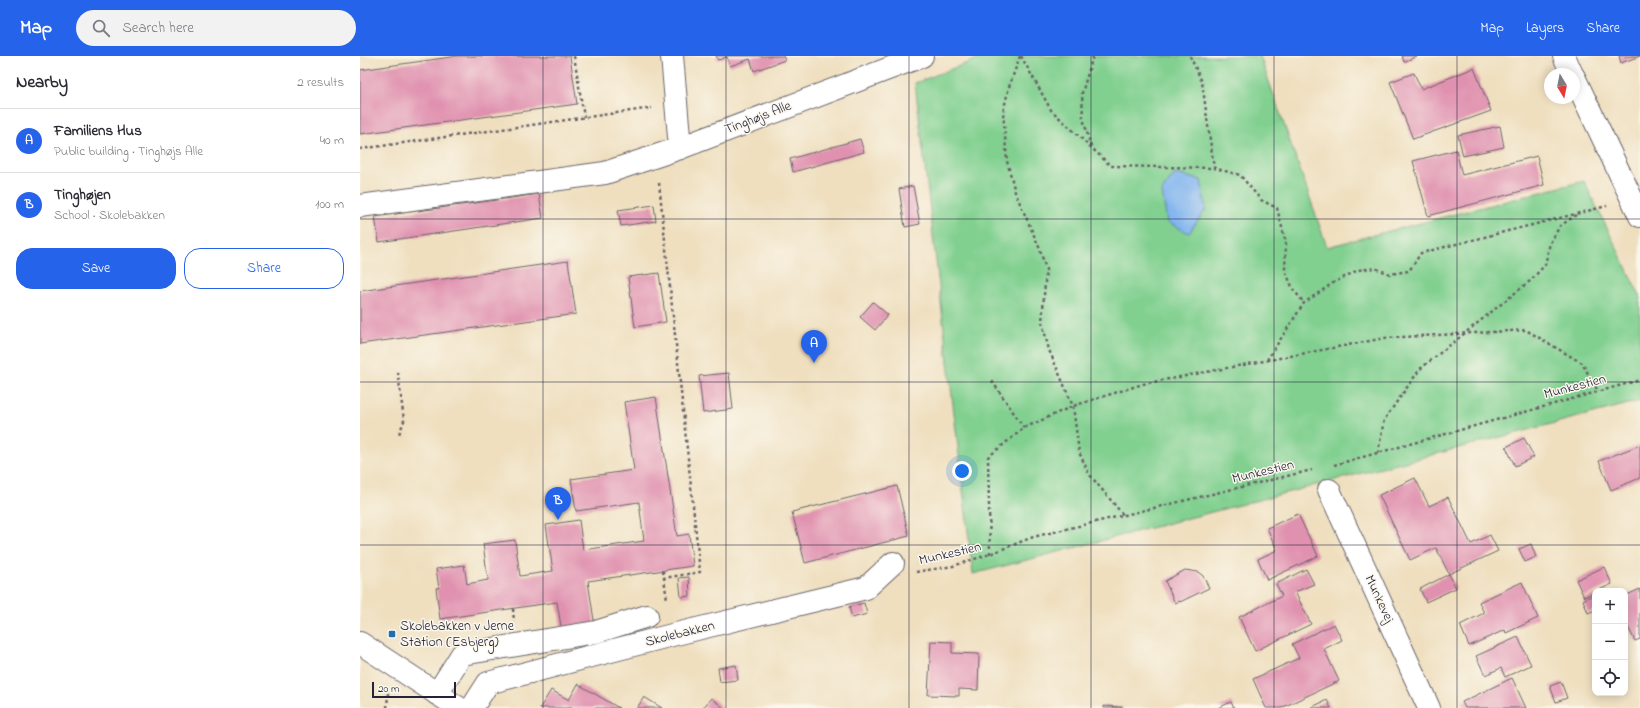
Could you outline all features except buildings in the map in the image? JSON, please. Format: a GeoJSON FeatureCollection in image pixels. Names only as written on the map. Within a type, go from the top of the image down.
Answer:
{"type":"FeatureCollection","features":[{"type":"Feature","properties":{"kind":"street"},"geometry":{"type":"LineString","coordinates":[[672,56],[680,148]]}},
{"type":"Feature","properties":{"kind":"street","name":"Tinghøjs Alle"},"geometry":{"type":"LineString","coordinates":[[360,206],[605,173],[680,148],[922,56]]}},
{"type":"Feature","properties":{"kind":"street"},"geometry":{"type":"LineString","coordinates":[[1564,56],[1569,68]]}},
{"type":"Feature","properties":{"kind":"street"},"geometry":{"type":"LineString","coordinates":[[1580,91],[1636,208]]}},
{"type":"Feature","properties":{"kind":"street","name":"Munkevej"},"geometry":{"type":"LineString","coordinates":[[1329,490],[1429,708]]}},
{"type":"Feature","properties":{"kind":"street","name":"Skolebakken"},"geometry":{"type":"LineString","coordinates":[[472,708],[488,683],[672,635],[866,588],[893,563]]}},
{"type":"Feature","properties":{"kind":"street"},"geometry":{"type":"LineString","coordinates":[[437,694],[462,654],[596,632],[647,616]]}},
{"type":"Feature","properties":{"kind":"street"},"geometry":{"type":"LineString","coordinates":[[360,643],[459,708]]}},
{"type":"Feature","properties":{"kind":"path"},"geometry":{"type":"LineString","coordinates":[[574,56],[584,117]]}},
{"type":"Feature","properties":{"kind":"path"},"geometry":{"type":"LineString","coordinates":[[1020,56],[1051,110],[1111,166],[1214,168],[1240,175],[1261,200],[1277,208],[1286,243],[1285,270],[1293,289],[1304,302]]}},
{"type":"Feature","properties":{"kind":"path"},"geometry":{"type":"LineString","coordinates":[[1020,56],[1009,87],[1003,112],[1007,161],[1015,192],[1039,247],[1046,269],[1042,322],[1049,350],[1073,406],[1080,452],[1089,474],[1124,516]]}},
{"type":"Feature","properties":{"kind":"path"},"geometry":{"type":"LineString","coordinates":[[1091,148],[1083,118],[1082,93],[1093,56]]}},
{"type":"Feature","properties":{"kind":"path"},"geometry":{"type":"LineString","coordinates":[[1190,56],[1202,82],[1214,168]]}},
{"type":"Feature","properties":{"kind":"path"},"geometry":{"type":"LineString","coordinates":[[360,149],[676,104]]}},
{"type":"Feature","properties":{"kind":"path"},"geometry":{"type":"LineString","coordinates":[[656,156],[700,572],[664,578]]}},
{"type":"Feature","properties":{"kind":"path"},"geometry":{"type":"LineString","coordinates":[[1266,360],[1304,302],[1333,283],[1358,270],[1375,268],[1390,274],[1410,271],[1421,253],[1578,213],[1636,208]]}},
{"type":"Feature","properties":{"kind":"path"},"geometry":{"type":"LineString","coordinates":[[1378,453],[1384,420],[1420,369],[1530,281],[1545,265],[1550,243],[1560,226],[1578,213]]}},
{"type":"Feature","properties":{"kind":"path"},"geometry":{"type":"LineString","coordinates":[[990,554],[988,457],[1024,428],[1073,406],[1143,384],[1385,338],[1466,332],[1526,330],[1582,363],[1598,391]]}},
{"type":"Feature","properties":{"kind":"path"},"geometry":{"type":"LineString","coordinates":[[398,372],[404,421],[399,434]]}},
{"type":"Feature","properties":{"kind":"path","name":"Munkestien"},"geometry":{"type":"LineString","coordinates":[[1329,466],[1640,380]]}},
{"type":"Feature","properties":{"kind":"path"},"geometry":{"type":"LineString","coordinates":[[992,381],[1024,428]]}},
{"type":"Feature","properties":{"kind":"path","name":"Munkestien"},"geometry":{"type":"LineString","coordinates":[[893,563],[907,574],[953,566],[990,554],[1033,537],[1315,470]]}},
{"type":"Feature","properties":{"kind":"green space"},"geometry":{"type":"Polygon","coordinates":[[[985,56],[1260,56],[1327,247],[1584,181],[1640,296],[1640,401],[973,574],[915,83],[985,56]]]}},
{"type":"Feature","properties":{"kind":"water"},"geometry":{"type":"Polygon","coordinates":[[[1175,174],[1201,180],[1206,209],[1189,233],[1167,222],[1162,191],[1175,174]]]}},
{"type":"Feature","properties":{"kind":"place","name":"Familiens Hus"},"geometry":{"type":"Point","coordinates":[814,363]}},
{"type":"Feature","properties":{"kind":"place","name":"Tinghøjen"},"geometry":{"type":"Point","coordinates":[558,520]}},
{"type":"Feature","properties":{"kind":"place","name":"Skolebakken v Jerne Station (Esbjerg)"},"geometry":{"type":"Point","coordinates":[392,634]}}]}
